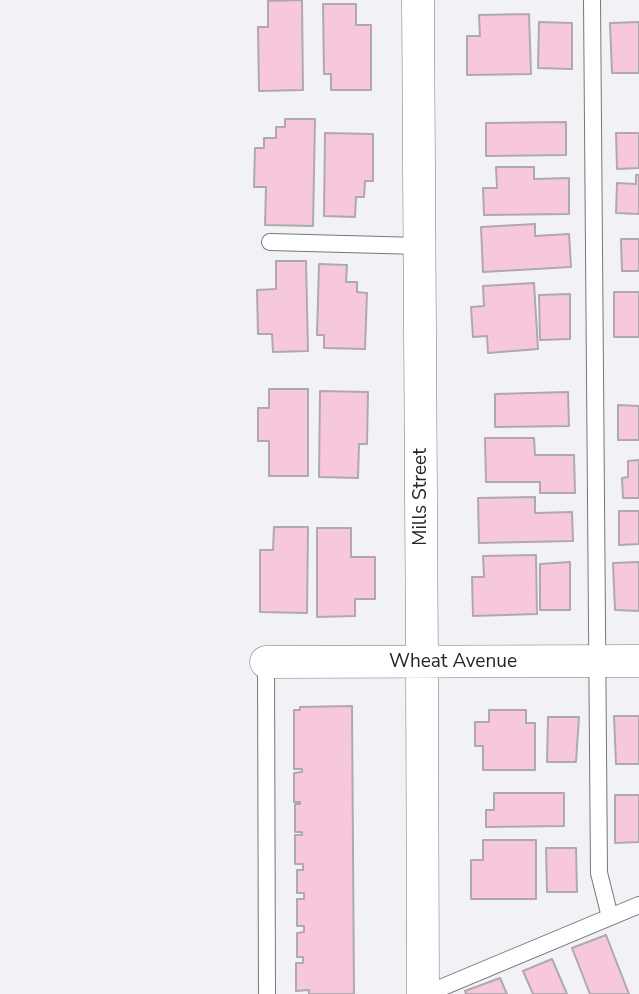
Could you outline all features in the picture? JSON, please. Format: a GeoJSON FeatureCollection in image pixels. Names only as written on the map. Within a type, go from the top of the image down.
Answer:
{"type":"FeatureCollection","features":[{"type":"Feature","properties":{"kind":"street","name":"Mills Street"},"geometry":{"type":"LineString","coordinates":[[418,0],[424,994]]}},
{"type":"Feature","properties":{"kind":"street","name":"Wheat Avenue"},"geometry":{"type":"LineString","coordinates":[[266,662],[639,661]]}},
{"type":"Feature","properties":{"kind":"lane"},"geometry":{"type":"LineString","coordinates":[[592,0],[599,873],[610,917]]}},
{"type":"Feature","properties":{"kind":"lane"},"geometry":{"type":"LineString","coordinates":[[270,242],[420,246]]}},
{"type":"Feature","properties":{"kind":"lane"},"geometry":{"type":"LineString","coordinates":[[266,662],[267,994]]}},
{"type":"Feature","properties":{"kind":"lane"},"geometry":{"type":"LineString","coordinates":[[424,994],[639,905]]}},
{"type":"Feature","properties":{"kind":"building"},"geometry":{"type":"Polygon","coordinates":[[[302,0],[303,90],[259,91],[258,27],[268,27],[268,1],[302,0]]]}},
{"type":"Feature","properties":{"kind":"building"},"geometry":{"type":"Polygon","coordinates":[[[323,4],[356,4],[356,25],[371,25],[371,90],[331,90],[331,74],[324,74],[323,4]]]}},
{"type":"Feature","properties":{"kind":"building"},"geometry":{"type":"Polygon","coordinates":[[[529,14],[531,74],[467,75],[467,36],[480,36],[479,15],[529,14]]]}},
{"type":"Feature","properties":{"kind":"building"},"geometry":{"type":"Polygon","coordinates":[[[539,22],[572,23],[572,69],[538,68],[539,22]]]}},
{"type":"Feature","properties":{"kind":"building"},"geometry":{"type":"Polygon","coordinates":[[[639,22],[639,73],[612,73],[610,23],[639,22]]]}},
{"type":"Feature","properties":{"kind":"building"},"geometry":{"type":"Polygon","coordinates":[[[285,119],[315,119],[313,226],[265,225],[266,187],[254,187],[255,148],[264,148],[264,138],[276,138],[276,127],[285,127],[285,119]]]}},
{"type":"Feature","properties":{"kind":"building"},"geometry":{"type":"Polygon","coordinates":[[[566,122],[566,155],[486,156],[486,123],[566,122]]]}},
{"type":"Feature","properties":{"kind":"building"},"geometry":{"type":"Polygon","coordinates":[[[325,133],[373,134],[373,181],[365,181],[364,197],[356,197],[355,217],[324,216],[325,133]]]}},
{"type":"Feature","properties":{"kind":"building"},"geometry":{"type":"Polygon","coordinates":[[[616,133],[639,133],[639,168],[617,169],[616,133]]]}},
{"type":"Feature","properties":{"kind":"building"},"geometry":{"type":"Polygon","coordinates":[[[496,167],[534,167],[534,179],[569,178],[569,214],[484,215],[483,188],[497,188],[496,167]]]}},
{"type":"Feature","properties":{"kind":"building"},"geometry":{"type":"Polygon","coordinates":[[[636,175],[639,175],[639,214],[616,213],[617,183],[636,184],[636,175]]]}},
{"type":"Feature","properties":{"kind":"building"},"geometry":{"type":"Polygon","coordinates":[[[535,224],[535,236],[569,234],[571,267],[483,272],[481,227],[535,224]]]}},
{"type":"Feature","properties":{"kind":"building"},"geometry":{"type":"Polygon","coordinates":[[[621,239],[639,239],[639,271],[622,271],[621,239]]]}},
{"type":"Feature","properties":{"kind":"building"},"geometry":{"type":"Polygon","coordinates":[[[276,261],[306,261],[308,351],[273,352],[272,334],[258,334],[257,290],[276,289],[276,261]]]}},
{"type":"Feature","properties":{"kind":"building"},"geometry":{"type":"Polygon","coordinates":[[[319,264],[347,265],[346,282],[357,282],[357,292],[367,293],[365,349],[324,348],[324,335],[317,335],[319,264]]]}},
{"type":"Feature","properties":{"kind":"building"},"geometry":{"type":"Polygon","coordinates":[[[534,283],[538,349],[488,353],[487,336],[473,337],[471,307],[484,306],[483,286],[534,283]]]}},
{"type":"Feature","properties":{"kind":"building"},"geometry":{"type":"Polygon","coordinates":[[[614,292],[639,292],[639,337],[614,337],[614,292]]]}},
{"type":"Feature","properties":{"kind":"building"},"geometry":{"type":"Polygon","coordinates":[[[570,294],[570,339],[540,340],[539,295],[570,294]]]}},
{"type":"Feature","properties":{"kind":"building"},"geometry":{"type":"Polygon","coordinates":[[[269,389],[308,389],[308,476],[269,476],[269,441],[258,441],[258,408],[269,408],[269,389]]]}},
{"type":"Feature","properties":{"kind":"building"},"geometry":{"type":"Polygon","coordinates":[[[320,391],[368,392],[367,444],[359,444],[358,478],[319,477],[320,391]]]}},
{"type":"Feature","properties":{"kind":"building"},"geometry":{"type":"Polygon","coordinates":[[[568,392],[569,426],[495,427],[495,394],[568,392]]]}},
{"type":"Feature","properties":{"kind":"building"},"geometry":{"type":"Polygon","coordinates":[[[618,405],[639,406],[639,440],[618,440],[618,405]]]}},
{"type":"Feature","properties":{"kind":"building"},"geometry":{"type":"Polygon","coordinates":[[[485,438],[534,438],[535,455],[574,455],[575,493],[540,493],[540,482],[486,482],[485,438]]]}},
{"type":"Feature","properties":{"kind":"building"},"geometry":{"type":"Polygon","coordinates":[[[639,460],[639,498],[623,498],[622,478],[628,477],[628,461],[639,460]]]}},
{"type":"Feature","properties":{"kind":"building"},"geometry":{"type":"Polygon","coordinates":[[[535,497],[535,513],[572,512],[573,541],[479,543],[478,498],[535,497]]]}},
{"type":"Feature","properties":{"kind":"building"},"geometry":{"type":"Polygon","coordinates":[[[619,511],[639,511],[639,544],[619,545],[619,511]]]}},
{"type":"Feature","properties":{"kind":"building"},"geometry":{"type":"Polygon","coordinates":[[[274,527],[308,527],[307,613],[260,612],[260,550],[273,550],[274,527]]]}},
{"type":"Feature","properties":{"kind":"building"},"geometry":{"type":"Polygon","coordinates":[[[317,528],[351,528],[351,557],[375,557],[375,599],[355,599],[355,616],[317,617],[317,528]]]}},
{"type":"Feature","properties":{"kind":"building"},"geometry":{"type":"Polygon","coordinates":[[[536,555],[537,614],[473,616],[472,577],[484,577],[483,556],[536,555]]]}},
{"type":"Feature","properties":{"kind":"building"},"geometry":{"type":"Polygon","coordinates":[[[570,562],[570,610],[540,610],[540,564],[570,562]]]}},
{"type":"Feature","properties":{"kind":"building"},"geometry":{"type":"Polygon","coordinates":[[[639,562],[639,611],[615,610],[613,563],[639,562]]]}},
{"type":"Feature","properties":{"kind":"building"},"geometry":{"type":"Polygon","coordinates":[[[352,706],[354,994],[309,994],[309,990],[296,991],[296,963],[303,963],[303,957],[297,957],[297,933],[304,932],[304,926],[297,926],[297,899],[304,899],[304,893],[297,893],[297,870],[303,870],[303,864],[295,864],[295,835],[302,835],[302,832],[295,832],[295,804],[300,802],[294,802],[294,773],[302,772],[302,769],[294,769],[294,710],[300,710],[300,707],[352,706]]]}},
{"type":"Feature","properties":{"kind":"building"},"geometry":{"type":"Polygon","coordinates":[[[489,710],[526,710],[526,723],[535,723],[535,770],[483,770],[483,746],[475,746],[475,722],[489,722],[489,710]]]}},
{"type":"Feature","properties":{"kind":"building"},"geometry":{"type":"Polygon","coordinates":[[[614,716],[639,716],[639,764],[616,764],[614,716]]]}},
{"type":"Feature","properties":{"kind":"building"},"geometry":{"type":"Polygon","coordinates":[[[548,717],[579,717],[576,762],[547,762],[548,717]]]}},
{"type":"Feature","properties":{"kind":"building"},"geometry":{"type":"Polygon","coordinates":[[[494,793],[564,793],[564,826],[486,827],[486,810],[494,810],[494,793]]]}},
{"type":"Feature","properties":{"kind":"building"},"geometry":{"type":"Polygon","coordinates":[[[615,795],[639,795],[639,842],[615,843],[615,795]]]}},
{"type":"Feature","properties":{"kind":"building"},"geometry":{"type":"Polygon","coordinates":[[[483,840],[536,840],[536,899],[471,899],[471,860],[483,860],[483,840]]]}},
{"type":"Feature","properties":{"kind":"building"},"geometry":{"type":"Polygon","coordinates":[[[546,848],[576,848],[577,892],[547,892],[546,848]]]}},
{"type":"Feature","properties":{"kind":"building"},"geometry":{"type":"Polygon","coordinates":[[[606,935],[629,994],[590,994],[572,948],[606,935]]]}},
{"type":"Feature","properties":{"kind":"building"},"geometry":{"type":"Polygon","coordinates":[[[552,959],[567,994],[533,994],[523,971],[552,959]]]}},
{"type":"Feature","properties":{"kind":"building"},"geometry":{"type":"Polygon","coordinates":[[[500,978],[507,994],[466,994],[465,991],[500,978]]]}}]}
